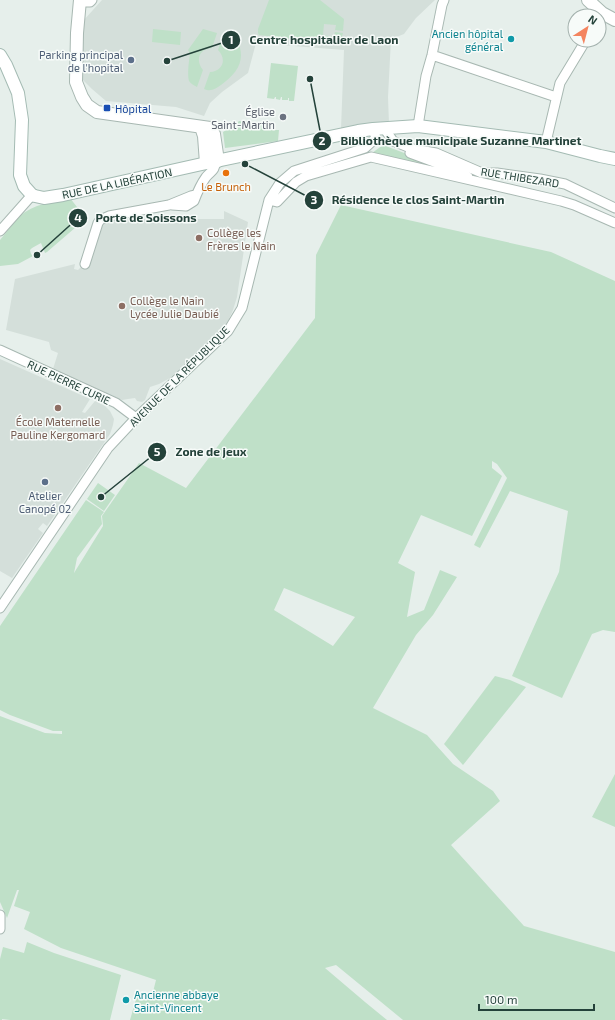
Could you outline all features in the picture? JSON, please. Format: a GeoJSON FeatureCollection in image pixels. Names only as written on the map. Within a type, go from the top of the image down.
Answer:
{"type":"FeatureCollection","features":[{"type":"Feature","properties":{"kind":"main road"},"geometry":{"type":"LineString","coordinates":[[588,0],[594,8]]}},
{"type":"Feature","properties":{"kind":"main road"},"geometry":{"type":"LineString","coordinates":[[80,1],[77,33],[76,82],[87,105],[97,112],[201,127],[210,162]]}},
{"type":"Feature","properties":{"kind":"main road"},"geometry":{"type":"LineString","coordinates":[[0,55],[18,93],[22,120],[20,175],[24,186],[32,196]]}},
{"type":"Feature","properties":{"kind":"main road","name":"RUE DE LA LIBÉRATION"},"geometry":{"type":"LineString","coordinates":[[32,196],[44,198],[63,195],[358,131],[378,131],[418,126],[546,142],[615,159]]}},
{"type":"Feature","properties":{"kind":"street"},"geometry":{"type":"LineString","coordinates":[[80,1],[90,2],[92,0]]}},
{"type":"Feature","properties":{"kind":"street"},"geometry":{"type":"LineString","coordinates":[[418,126],[426,76],[444,0]]}},
{"type":"Feature","properties":{"kind":"street"},"geometry":{"type":"LineString","coordinates":[[546,142],[560,84],[581,48]]}},
{"type":"Feature","properties":{"kind":"street"},"geometry":{"type":"LineString","coordinates":[[432,55],[556,97]]}},
{"type":"Feature","properties":{"kind":"street"},"geometry":{"type":"LineString","coordinates":[[378,131],[412,154],[453,169],[476,182]]}},
{"type":"Feature","properties":{"kind":"street","name":"AVENUE DE LA RÉPUBLIQUE"},"geometry":{"type":"LineString","coordinates":[[0,608],[108,448],[136,418],[228,331],[242,308],[269,200],[280,183],[294,171],[365,148],[378,131]]}},
{"type":"Feature","properties":{"kind":"street","name":"RUE THIBEZARD"},"geometry":{"type":"LineString","coordinates":[[378,131],[393,141],[413,149],[436,153],[482,174],[497,173],[565,184],[615,208]]}},
{"type":"Feature","properties":{"kind":"street"},"geometry":{"type":"LineString","coordinates":[[269,200],[277,202],[296,182],[306,176],[370,157],[561,200],[615,223]]}},
{"type":"Feature","properties":{"kind":"street"},"geometry":{"type":"LineString","coordinates":[[85,264],[100,220],[109,216],[169,205],[186,206],[194,201],[205,178],[210,162]]}},
{"type":"Feature","properties":{"kind":"street"},"geometry":{"type":"LineString","coordinates":[[205,178],[215,168],[210,162]]}},
{"type":"Feature","properties":{"kind":"street"},"geometry":{"type":"LineString","coordinates":[[0,231],[32,196]]}},
{"type":"Feature","properties":{"kind":"street","name":"RUE PIERRE CURIE"},"geometry":{"type":"LineString","coordinates":[[0,350],[116,403],[136,418]]}},
{"type":"Feature","properties":{"kind":"street"},"geometry":{"type":"LineString","coordinates":[[0,915],[0,930]]}},
{"type":"Feature","properties":{"kind":"shaded area"},"geometry":{"type":"Polygon","coordinates":[[[102,0],[435,0],[416,18],[404,34],[391,39],[388,97],[389,124],[341,129],[344,50],[256,43],[248,73],[210,103],[204,116],[176,107],[106,101],[82,79],[83,21],[102,0]]]}},
{"type":"Feature","properties":{"kind":"shaded area","name":"Collège le Nain Lycée Julie Daubié"},"geometry":{"type":"Polygon","coordinates":[[[224,211],[248,222],[237,297],[233,310],[228,321],[218,333],[170,378],[150,387],[145,400],[142,402],[137,401],[135,398],[122,400],[53,369],[58,353],[51,350],[49,342],[6,330],[15,279],[75,264],[74,269],[78,270],[81,267],[86,268],[102,224],[109,219],[224,219],[224,211]]]}},
{"type":"Feature","properties":{"kind":"shaded area"},"geometry":{"type":"Polygon","coordinates":[[[0,359],[90,399],[82,412],[85,413],[95,401],[105,406],[110,411],[114,419],[110,434],[47,526],[43,523],[38,529],[43,533],[12,578],[0,571],[0,359]]]}},
{"type":"Feature","properties":{"kind":"green space"},"geometry":{"type":"Polygon","coordinates":[[[269,0],[320,0],[344,19],[343,31],[335,30],[336,25],[324,24],[323,35],[328,36],[328,43],[259,35],[258,29],[269,0]]]}},
{"type":"Feature","properties":{"kind":"green space"},"geometry":{"type":"Polygon","coordinates":[[[153,29],[181,32],[180,45],[152,42],[153,29]]]}},
{"type":"Feature","properties":{"kind":"green space"},"geometry":{"type":"Polygon","coordinates":[[[203,29],[217,33],[212,48],[204,50],[201,53],[199,62],[203,70],[197,87],[189,81],[188,78],[190,54],[188,50],[203,29]]]}},
{"type":"Feature","properties":{"kind":"green space"},"geometry":{"type":"Polygon","coordinates":[[[335,32],[343,33],[340,40],[335,43],[330,43],[331,36],[334,36],[335,32]]]}},
{"type":"Feature","properties":{"kind":"green space"},"geometry":{"type":"Polygon","coordinates":[[[223,35],[237,40],[240,47],[241,60],[232,76],[215,89],[206,90],[204,89],[210,72],[221,67],[223,61],[221,53],[218,50],[223,35]]]}},
{"type":"Feature","properties":{"kind":"green space"},"geometry":{"type":"Polygon","coordinates":[[[271,63],[298,66],[294,101],[289,101],[289,98],[288,100],[282,100],[282,97],[280,100],[276,99],[276,97],[274,99],[267,98],[271,63]]]}},
{"type":"Feature","properties":{"kind":"green space"},"geometry":{"type":"Polygon","coordinates":[[[239,121],[272,124],[270,128],[271,130],[279,130],[278,141],[225,148],[223,132],[239,121]]]}},
{"type":"Feature","properties":{"kind":"green space"},"geometry":{"type":"Polygon","coordinates":[[[383,145],[455,172],[454,174],[372,153],[383,145]]]}},
{"type":"Feature","properties":{"kind":"green space"},"geometry":{"type":"Polygon","coordinates":[[[70,198],[84,216],[83,221],[47,252],[45,253],[41,243],[30,250],[33,256],[18,264],[0,266],[0,240],[20,216],[37,206],[70,198]]]}},
{"type":"Feature","properties":{"kind":"green space"},"geometry":{"type":"Polygon","coordinates":[[[341,205],[551,252],[615,281],[615,632],[603,630],[592,634],[562,698],[512,676],[559,572],[568,511],[510,491],[480,548],[474,545],[507,478],[497,464],[492,461],[492,468],[502,476],[472,536],[421,515],[398,563],[415,572],[407,617],[424,610],[440,570],[457,577],[433,615],[416,635],[373,708],[427,735],[453,764],[493,791],[500,801],[451,845],[524,926],[615,952],[615,1020],[403,1020],[336,965],[325,968],[387,1020],[130,1020],[137,996],[151,1000],[156,980],[61,948],[24,929],[30,912],[14,906],[19,890],[17,890],[7,918],[0,902],[0,716],[45,733],[62,734],[62,731],[53,731],[0,710],[0,626],[86,500],[104,512],[101,516],[102,524],[77,558],[74,573],[103,526],[102,516],[139,463],[186,488],[315,318],[316,255],[341,205]],[[284,588],[274,610],[333,646],[355,617],[284,588]]]}},
{"type":"Feature","properties":{"kind":"green space"},"geometry":{"type":"Polygon","coordinates":[[[98,483],[115,495],[104,511],[87,499],[98,483]]]}},
{"type":"Feature","properties":{"kind":"green space"},"geometry":{"type":"Polygon","coordinates":[[[495,676],[510,680],[526,687],[463,765],[444,744],[495,676]]]}},
{"type":"Feature","properties":{"kind":"green space"},"geometry":{"type":"Polygon","coordinates":[[[615,774],[615,827],[592,817],[615,774]]]}},
{"type":"Feature","properties":{"kind":"green space"},"geometry":{"type":"Polygon","coordinates":[[[27,942],[54,953],[121,975],[110,1020],[0,1020],[0,959],[3,947],[24,953],[27,942]]]}},
{"type":"Feature","properties":{"kind":"place","name":"Ancien hôpital général"},"geometry":{"type":"Point","coordinates":[511,39]}},
{"type":"Feature","properties":{"kind":"place","name":"Parking principal de l'hopital"},"geometry":{"type":"Point","coordinates":[131,60]}},
{"type":"Feature","properties":{"kind":"place","name":"Centre hospitalier de Laon"},"geometry":{"type":"Point","coordinates":[167,61]}},
{"type":"Feature","properties":{"kind":"place","name":"Bibliothèque municipale Suzanne Martinet"},"geometry":{"type":"Point","coordinates":[310,79]}},
{"type":"Feature","properties":{"kind":"place","name":"Hôpital"},"geometry":{"type":"Point","coordinates":[107,108]}},
{"type":"Feature","properties":{"kind":"place","name":"Église Saint-Martin"},"geometry":{"type":"Point","coordinates":[283,117]}},
{"type":"Feature","properties":{"kind":"place","name":"Résidence le clos Saint-Martin"},"geometry":{"type":"Point","coordinates":[245,164]}},
{"type":"Feature","properties":{"kind":"place","name":"Le Brunch"},"geometry":{"type":"Point","coordinates":[226,173]}},
{"type":"Feature","properties":{"kind":"place","name":"Collège les Frères le Nain"},"geometry":{"type":"Point","coordinates":[199,238]}},
{"type":"Feature","properties":{"kind":"place","name":"Porte de Soissons"},"geometry":{"type":"Point","coordinates":[37,255]}},
{"type":"Feature","properties":{"kind":"place","name":"Collège le Nain Lycée Julie Daubié"},"geometry":{"type":"Point","coordinates":[122,306]}},
{"type":"Feature","properties":{"kind":"place","name":"École Maternelle Pauline Kergomard"},"geometry":{"type":"Point","coordinates":[58,408]}},
{"type":"Feature","properties":{"kind":"place","name":"Atelier Canopé 02"},"geometry":{"type":"Point","coordinates":[45,482]}},
{"type":"Feature","properties":{"kind":"place","name":"Zone de jeux"},"geometry":{"type":"Point","coordinates":[101,497]}},
{"type":"Feature","properties":{"kind":"place","name":"Ancienne abbaye Saint-Vincent"},"geometry":{"type":"Point","coordinates":[126,1000]}}]}
